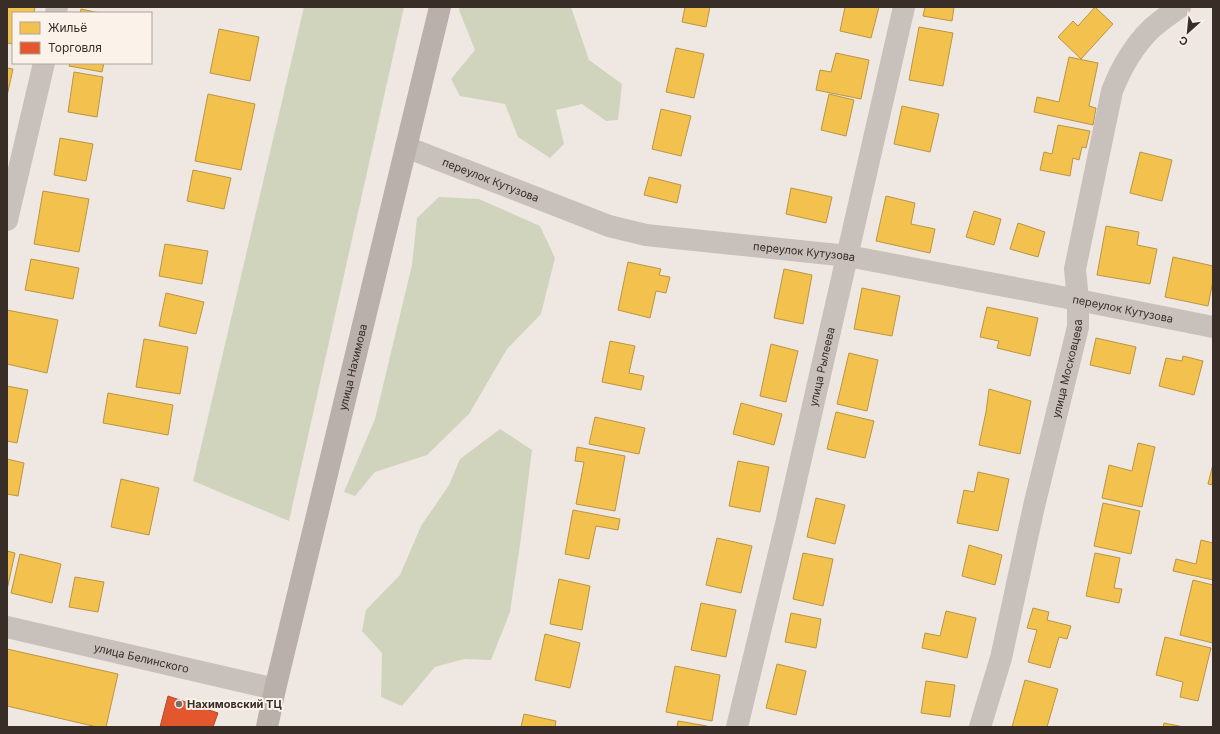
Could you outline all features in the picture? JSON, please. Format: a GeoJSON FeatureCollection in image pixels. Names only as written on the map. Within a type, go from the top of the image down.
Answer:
{"type":"FeatureCollection","features":[{"type":"Feature","properties":{"kind":"main road","name":"улица Нахимова"},"geometry":{"type":"LineString","coordinates":[[267,727],[440,7]]}},
{"type":"Feature","properties":{"kind":"street","name":"улица Рылеева"},"geometry":{"type":"LineString","coordinates":[[737,727],[788,516],[904,7]]}},
{"type":"Feature","properties":{"kind":"street","name":"улица Московцева"},"geometry":{"type":"LineString","coordinates":[[980,727],[1001,658],[1034,506],[1078,327],[1078,300],[1075,269],[1112,91],[1120,72],[1134,49],[1151,29],[1180,7]]}},
{"type":"Feature","properties":{"kind":"street"},"geometry":{"type":"LineString","coordinates":[[7,220],[44,64]]}},
{"type":"Feature","properties":{"kind":"street","name":"переулок Кутузова"},"geometry":{"type":"LineString","coordinates":[[406,147],[609,226],[646,235],[848,256],[1213,327]]}},
{"type":"Feature","properties":{"kind":"street","name":"улица Белинского"},"geometry":{"type":"LineString","coordinates":[[7,627],[275,689]]}},
{"type":"Feature","properties":{"kind":"green space"},"geometry":{"type":"Polygon","coordinates":[[[304,7],[404,7],[289,521],[193,481],[304,7]]]}},
{"type":"Feature","properties":{"kind":"green space"},"geometry":{"type":"Polygon","coordinates":[[[460,7],[571,7],[589,60],[622,84],[618,120],[606,121],[582,104],[556,110],[564,144],[550,158],[518,137],[505,104],[460,96],[451,79],[475,50],[459,10],[460,7]]]}},
{"type":"Feature","properties":{"kind":"green space"},"geometry":{"type":"Polygon","coordinates":[[[439,197],[479,199],[540,226],[555,258],[541,314],[507,349],[469,414],[427,455],[375,472],[355,496],[344,492],[375,419],[412,265],[417,218],[439,197]]]}},
{"type":"Feature","properties":{"kind":"green space"},"geometry":{"type":"Polygon","coordinates":[[[500,429],[532,450],[510,612],[491,660],[464,659],[435,667],[402,706],[381,697],[382,653],[362,631],[366,610],[400,575],[421,526],[449,485],[460,459],[500,429]]]}},
{"type":"Feature","properties":{"kind":"building: Жильё"},"geometry":{"type":"Polygon","coordinates":[[[7,7],[35,7],[34,12],[12,12],[12,44],[7,43],[7,7]]]}},
{"type":"Feature","properties":{"kind":"building: Жильё"},"geometry":{"type":"Polygon","coordinates":[[[685,7],[710,7],[706,27],[682,22],[685,7]]]}},
{"type":"Feature","properties":{"kind":"building: Жильё"},"geometry":{"type":"Polygon","coordinates":[[[845,7],[879,7],[871,38],[840,31],[845,7]]]}},
{"type":"Feature","properties":{"kind":"building: Жильё"},"geometry":{"type":"Polygon","coordinates":[[[925,7],[954,7],[952,21],[923,16],[925,7]]]}},
{"type":"Feature","properties":{"kind":"building: Жильё"},"geometry":{"type":"Polygon","coordinates":[[[1095,7],[1113,24],[1081,59],[1058,37],[1073,21],[1078,26],[1095,7]]]}},
{"type":"Feature","properties":{"kind":"building: Жильё"},"geometry":{"type":"Polygon","coordinates":[[[81,9],[95,12],[80,12],[81,9]]]}},
{"type":"Feature","properties":{"kind":"building: Жильё"},"geometry":{"type":"Polygon","coordinates":[[[919,27],[953,33],[943,86],[909,80],[919,27]]]}},
{"type":"Feature","properties":{"kind":"building: Жильё"},"geometry":{"type":"Polygon","coordinates":[[[219,29],[259,37],[250,81],[210,73],[219,29]]]}},
{"type":"Feature","properties":{"kind":"building: Жильё"},"geometry":{"type":"Polygon","coordinates":[[[676,48],[704,54],[694,98],[666,92],[676,48]]]}},
{"type":"Feature","properties":{"kind":"building: Жильё"},"geometry":{"type":"Polygon","coordinates":[[[836,53],[869,60],[861,99],[816,90],[820,70],[831,72],[836,53]]]}},
{"type":"Feature","properties":{"kind":"building: Жильё"},"geometry":{"type":"Polygon","coordinates":[[[1069,57],[1098,63],[1089,106],[1096,108],[1093,125],[1034,112],[1037,97],[1059,102],[1069,57]]]}},
{"type":"Feature","properties":{"kind":"building: Жильё"},"geometry":{"type":"Polygon","coordinates":[[[70,64],[104,64],[102,72],[69,66],[70,64]]]}},
{"type":"Feature","properties":{"kind":"building: Жильё"},"geometry":{"type":"Polygon","coordinates":[[[7,68],[13,69],[7,96],[7,68]]]}},
{"type":"Feature","properties":{"kind":"building: Жильё"},"geometry":{"type":"Polygon","coordinates":[[[74,72],[103,77],[97,117],[68,112],[74,72]]]}},
{"type":"Feature","properties":{"kind":"building: Жильё"},"geometry":{"type":"Polygon","coordinates":[[[208,94],[255,104],[241,170],[195,161],[208,94]]]}},
{"type":"Feature","properties":{"kind":"building: Жильё"},"geometry":{"type":"Polygon","coordinates":[[[829,94],[854,100],[846,136],[821,130],[829,94]]]}},
{"type":"Feature","properties":{"kind":"building: Жильё"},"geometry":{"type":"Polygon","coordinates":[[[902,106],[939,114],[930,152],[894,144],[902,106]]]}},
{"type":"Feature","properties":{"kind":"building: Жильё"},"geometry":{"type":"Polygon","coordinates":[[[661,109],[691,116],[681,156],[652,149],[661,109]]]}},
{"type":"Feature","properties":{"kind":"building: Жильё"},"geometry":{"type":"Polygon","coordinates":[[[1058,125],[1090,131],[1086,148],[1082,147],[1079,160],[1073,158],[1070,176],[1040,170],[1044,152],[1052,154],[1058,125]]]}},
{"type":"Feature","properties":{"kind":"building: Жильё"},"geometry":{"type":"Polygon","coordinates":[[[60,138],[93,144],[86,181],[54,175],[60,138]]]}},
{"type":"Feature","properties":{"kind":"building: Жильё"},"geometry":{"type":"Polygon","coordinates":[[[1140,152],[1172,160],[1162,201],[1130,193],[1140,152]]]}},
{"type":"Feature","properties":{"kind":"building: Жильё"},"geometry":{"type":"Polygon","coordinates":[[[193,170],[231,178],[224,209],[187,201],[193,170]]]}},
{"type":"Feature","properties":{"kind":"building: Жильё"},"geometry":{"type":"Polygon","coordinates":[[[649,177],[681,185],[677,203],[644,195],[649,177]]]}},
{"type":"Feature","properties":{"kind":"building: Жильё"},"geometry":{"type":"Polygon","coordinates":[[[791,188],[832,197],[826,223],[786,214],[791,188]]]}},
{"type":"Feature","properties":{"kind":"building: Жильё"},"geometry":{"type":"Polygon","coordinates":[[[43,191],[89,199],[79,252],[34,244],[43,191]]]}},
{"type":"Feature","properties":{"kind":"building: Жильё"},"geometry":{"type":"Polygon","coordinates":[[[886,196],[915,203],[911,224],[935,229],[930,253],[876,241],[886,196]]]}},
{"type":"Feature","properties":{"kind":"building: Жильё"},"geometry":{"type":"Polygon","coordinates":[[[974,211],[1001,219],[994,245],[966,237],[974,211]]]}},
{"type":"Feature","properties":{"kind":"building: Жильё"},"geometry":{"type":"Polygon","coordinates":[[[1018,223],[1045,232],[1038,257],[1010,249],[1018,223]]]}},
{"type":"Feature","properties":{"kind":"building: Жильё"},"geometry":{"type":"Polygon","coordinates":[[[1106,226],[1139,232],[1137,245],[1157,249],[1150,284],[1097,275],[1106,226]]]}},
{"type":"Feature","properties":{"kind":"building: Жильё"},"geometry":{"type":"Polygon","coordinates":[[[165,244],[208,251],[202,284],[159,276],[165,244]]]}},
{"type":"Feature","properties":{"kind":"building: Жильё"},"geometry":{"type":"Polygon","coordinates":[[[1173,257],[1213,266],[1213,281],[1208,306],[1165,297],[1173,257]]]}},
{"type":"Feature","properties":{"kind":"building: Жильё"},"geometry":{"type":"Polygon","coordinates":[[[31,259],[79,268],[73,299],[25,290],[31,259]]]}},
{"type":"Feature","properties":{"kind":"building: Жильё"},"geometry":{"type":"Polygon","coordinates":[[[628,262],[661,269],[659,275],[670,277],[666,293],[656,291],[650,318],[618,310],[628,262]]]}},
{"type":"Feature","properties":{"kind":"building: Жильё"},"geometry":{"type":"Polygon","coordinates":[[[784,269],[812,275],[803,324],[774,318],[784,269]]]}},
{"type":"Feature","properties":{"kind":"building: Жильё"},"geometry":{"type":"Polygon","coordinates":[[[862,288],[900,296],[892,336],[854,329],[862,288]]]}},
{"type":"Feature","properties":{"kind":"building: Жильё"},"geometry":{"type":"Polygon","coordinates":[[[166,293],[204,302],[196,334],[159,326],[166,293]]]}},
{"type":"Feature","properties":{"kind":"building: Жильё"},"geometry":{"type":"Polygon","coordinates":[[[987,307],[1038,318],[1030,356],[997,348],[999,341],[980,337],[987,307]]]}},
{"type":"Feature","properties":{"kind":"building: Жильё"},"geometry":{"type":"Polygon","coordinates":[[[7,310],[58,320],[47,373],[7,364],[7,310]]]}},
{"type":"Feature","properties":{"kind":"building: Жильё"},"geometry":{"type":"Polygon","coordinates":[[[1096,338],[1136,347],[1130,374],[1090,365],[1096,338]]]}},
{"type":"Feature","properties":{"kind":"building: Жильё"},"geometry":{"type":"Polygon","coordinates":[[[144,339],[188,347],[180,394],[136,387],[144,339]]]}},
{"type":"Feature","properties":{"kind":"building: Жильё"},"geometry":{"type":"Polygon","coordinates":[[[610,341],[635,346],[629,373],[644,376],[641,390],[602,382],[610,341]]]}},
{"type":"Feature","properties":{"kind":"building: Жильё"},"geometry":{"type":"Polygon","coordinates":[[[771,344],[798,351],[786,402],[760,396],[771,344]]]}},
{"type":"Feature","properties":{"kind":"building: Жильё"},"geometry":{"type":"Polygon","coordinates":[[[849,353],[878,360],[867,411],[837,404],[849,353]]]}},
{"type":"Feature","properties":{"kind":"building: Жильё"},"geometry":{"type":"Polygon","coordinates":[[[1183,356],[1203,361],[1194,395],[1159,386],[1166,358],[1182,361],[1183,356]]]}},
{"type":"Feature","properties":{"kind":"building: Жильё"},"geometry":{"type":"Polygon","coordinates":[[[7,386],[28,390],[17,443],[7,441],[7,386]]]}},
{"type":"Feature","properties":{"kind":"building: Жильё"},"geometry":{"type":"Polygon","coordinates":[[[989,389],[1031,401],[1020,454],[979,445],[989,389]]]}},
{"type":"Feature","properties":{"kind":"building: Жильё"},"geometry":{"type":"Polygon","coordinates":[[[108,393],[173,405],[168,435],[103,423],[108,393]]]}},
{"type":"Feature","properties":{"kind":"building: Жильё"},"geometry":{"type":"Polygon","coordinates":[[[741,403],[782,414],[774,445],[733,434],[741,403]]]}},
{"type":"Feature","properties":{"kind":"building: Жильё"},"geometry":{"type":"Polygon","coordinates":[[[836,412],[874,421],[865,458],[827,449],[836,412]]]}},
{"type":"Feature","properties":{"kind":"building: Жильё"},"geometry":{"type":"Polygon","coordinates":[[[595,417],[645,428],[639,454],[589,444],[595,417]]]}},
{"type":"Feature","properties":{"kind":"building: Жильё"},"geometry":{"type":"Polygon","coordinates":[[[1138,443],[1155,447],[1142,507],[1102,498],[1109,465],[1132,471],[1138,443]]]}},
{"type":"Feature","properties":{"kind":"building: Жильё"},"geometry":{"type":"Polygon","coordinates":[[[577,447],[625,456],[615,511],[576,504],[584,462],[575,461],[577,447]]]}},
{"type":"Feature","properties":{"kind":"building: Жильё"},"geometry":{"type":"Polygon","coordinates":[[[7,459],[24,463],[18,496],[7,494],[7,459]]]}},
{"type":"Feature","properties":{"kind":"building: Жильё"},"geometry":{"type":"Polygon","coordinates":[[[738,461],[769,467],[760,512],[729,506],[738,461]]]}},
{"type":"Feature","properties":{"kind":"building: Жильё"},"geometry":{"type":"Polygon","coordinates":[[[1213,464],[1213,485],[1208,484],[1213,464]]]}},
{"type":"Feature","properties":{"kind":"building: Жильё"},"geometry":{"type":"Polygon","coordinates":[[[978,472],[1009,479],[998,531],[957,523],[964,490],[974,492],[978,472]]]}},
{"type":"Feature","properties":{"kind":"building: Жильё"},"geometry":{"type":"Polygon","coordinates":[[[121,479],[159,488],[149,535],[111,527],[121,479]]]}},
{"type":"Feature","properties":{"kind":"building: Жильё"},"geometry":{"type":"Polygon","coordinates":[[[816,498],[845,505],[835,544],[807,537],[816,498]]]}},
{"type":"Feature","properties":{"kind":"building: Жильё"},"geometry":{"type":"Polygon","coordinates":[[[1103,503],[1140,511],[1131,554],[1094,546],[1103,503]]]}},
{"type":"Feature","properties":{"kind":"building: Жильё"},"geometry":{"type":"Polygon","coordinates":[[[573,510],[620,519],[618,530],[596,526],[589,559],[565,554],[573,510]]]}},
{"type":"Feature","properties":{"kind":"building: Жильё"},"geometry":{"type":"Polygon","coordinates":[[[717,538],[752,546],[741,593],[706,585],[717,538]]]}},
{"type":"Feature","properties":{"kind":"building: Жильё"},"geometry":{"type":"Polygon","coordinates":[[[1201,540],[1213,543],[1213,580],[1173,571],[1176,559],[1196,564],[1201,540]]]}},
{"type":"Feature","properties":{"kind":"building: Жильё"},"geometry":{"type":"Polygon","coordinates":[[[969,545],[1002,555],[995,585],[962,576],[969,545]]]}},
{"type":"Feature","properties":{"kind":"building: Жильё"},"geometry":{"type":"Polygon","coordinates":[[[7,551],[15,553],[7,590],[7,551]]]}},
{"type":"Feature","properties":{"kind":"building: Жильё"},"geometry":{"type":"Polygon","coordinates":[[[803,553],[833,559],[823,606],[793,599],[803,553]]]}},
{"type":"Feature","properties":{"kind":"building: Жильё"},"geometry":{"type":"Polygon","coordinates":[[[1095,553],[1120,558],[1114,588],[1122,589],[1119,603],[1086,596],[1095,553]]]}},
{"type":"Feature","properties":{"kind":"building: Жильё"},"geometry":{"type":"Polygon","coordinates":[[[20,554],[61,564],[52,603],[11,593],[20,554]]]}},
{"type":"Feature","properties":{"kind":"building: Жильё"},"geometry":{"type":"Polygon","coordinates":[[[75,577],[104,582],[98,612],[69,607],[75,577]]]}},
{"type":"Feature","properties":{"kind":"building: Жильё"},"geometry":{"type":"Polygon","coordinates":[[[559,579],[590,586],[582,630],[550,624],[559,579]]]}},
{"type":"Feature","properties":{"kind":"building: Жильё"},"geometry":{"type":"Polygon","coordinates":[[[1193,580],[1213,585],[1213,643],[1180,635],[1193,580]]]}},
{"type":"Feature","properties":{"kind":"building: Жильё"},"geometry":{"type":"Polygon","coordinates":[[[701,603],[736,610],[726,657],[691,650],[701,603]]]}},
{"type":"Feature","properties":{"kind":"building: Жильё"},"geometry":{"type":"Polygon","coordinates":[[[1033,608],[1049,612],[1047,620],[1071,626],[1067,639],[1059,637],[1050,668],[1028,662],[1037,630],[1027,628],[1033,608]]]}},
{"type":"Feature","properties":{"kind":"building: Жильё"},"geometry":{"type":"Polygon","coordinates":[[[946,611],[976,618],[967,658],[922,648],[925,633],[940,636],[946,611]]]}},
{"type":"Feature","properties":{"kind":"building: Жильё"},"geometry":{"type":"Polygon","coordinates":[[[791,613],[821,619],[816,648],[785,642],[791,613]]]}},
{"type":"Feature","properties":{"kind":"building: Жильё"},"geometry":{"type":"Polygon","coordinates":[[[545,634],[580,643],[570,688],[535,680],[545,634]]]}},
{"type":"Feature","properties":{"kind":"building: Жильё"},"geometry":{"type":"Polygon","coordinates":[[[1165,637],[1211,648],[1198,701],[1180,697],[1183,682],[1156,675],[1165,637]]]}},
{"type":"Feature","properties":{"kind":"building: Жильё"},"geometry":{"type":"Polygon","coordinates":[[[7,649],[118,674],[106,727],[97,727],[7,706],[7,649]]]}},
{"type":"Feature","properties":{"kind":"building: Жильё"},"geometry":{"type":"Polygon","coordinates":[[[777,664],[806,671],[796,715],[766,708],[777,664]]]}},
{"type":"Feature","properties":{"kind":"building: Жильё"},"geometry":{"type":"Polygon","coordinates":[[[675,666],[720,675],[712,721],[666,712],[675,666]]]}},
{"type":"Feature","properties":{"kind":"building: Жильё"},"geometry":{"type":"Polygon","coordinates":[[[1025,680],[1058,689],[1047,727],[1012,727],[1025,680]]]}},
{"type":"Feature","properties":{"kind":"building: Жильё"},"geometry":{"type":"Polygon","coordinates":[[[926,681],[955,685],[950,717],[921,713],[926,681]]]}},
{"type":"Feature","properties":{"kind":"building: Жильё"},"geometry":{"type":"Polygon","coordinates":[[[524,714],[556,721],[555,727],[521,727],[524,714]]]}},
{"type":"Feature","properties":{"kind":"building: Жильё"},"geometry":{"type":"Polygon","coordinates":[[[678,721],[707,726],[707,727],[677,727],[678,721]]]}},
{"type":"Feature","properties":{"kind":"building: Жильё"},"geometry":{"type":"Polygon","coordinates":[[[1164,723],[1184,727],[1163,727],[1164,723]]]}},
{"type":"Feature","properties":{"kind":"building: Торговля","name":"Нахимовский ТЦ"},"geometry":{"type":"Polygon","coordinates":[[[168,696],[218,713],[213,727],[160,727],[168,696]]]}},
{"type":"Feature","properties":{"kind":"place","name":"Нахимовский ТЦ"},"geometry":{"type":"Point","coordinates":[179,704]}}]}
